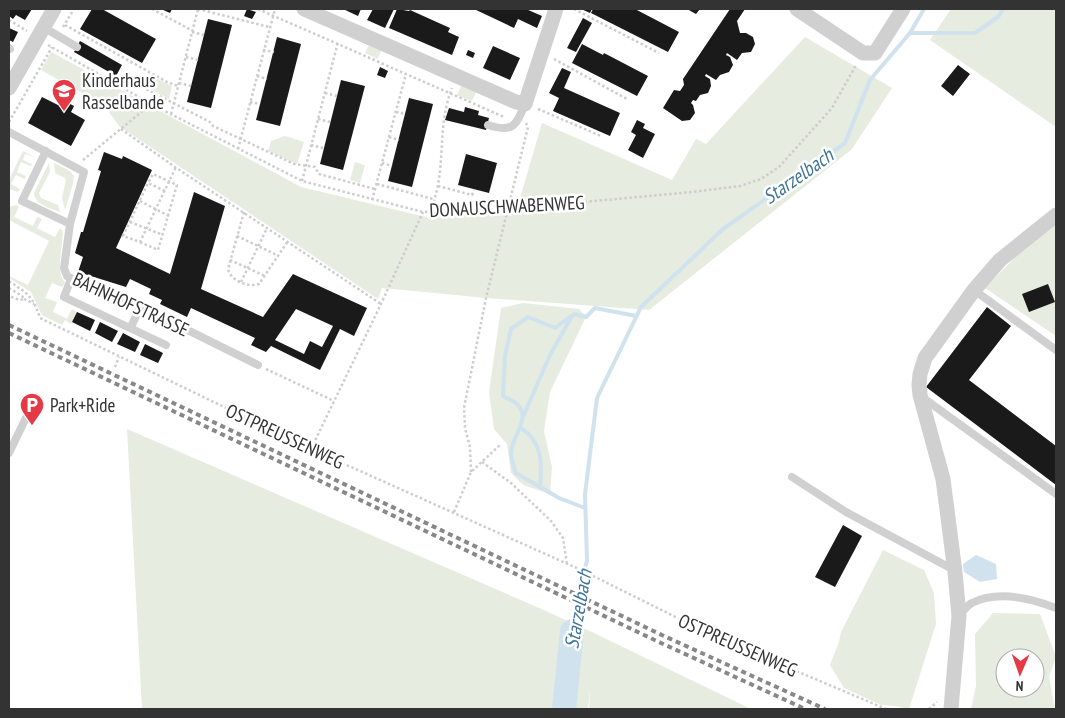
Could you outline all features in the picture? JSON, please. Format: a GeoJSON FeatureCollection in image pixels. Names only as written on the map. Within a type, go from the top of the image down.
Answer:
{"type":"FeatureCollection","features":[{"type":"Feature","properties":{"kind":"street"},"geometry":{"type":"LineString","coordinates":[[9,88],[54,9]]}},
{"type":"Feature","properties":{"kind":"street"},"geometry":{"type":"LineString","coordinates":[[304,9],[516,102],[524,108],[542,52],[547,27],[556,9]]}},
{"type":"Feature","properties":{"kind":"street"},"geometry":{"type":"LineString","coordinates":[[797,9],[863,53],[875,53],[903,9]]}},
{"type":"Feature","properties":{"kind":"street"},"geometry":{"type":"LineString","coordinates":[[951,708],[959,616],[955,572],[943,479],[920,395],[920,374],[925,358],[974,290],[1000,260],[1056,215]]}},
{"type":"Feature","properties":{"kind":"lane"},"geometry":{"type":"LineString","coordinates":[[40,32],[58,36],[77,46]]}},
{"type":"Feature","properties":{"kind":"lane"},"geometry":{"type":"LineString","coordinates":[[488,125],[501,129],[508,128],[517,123],[524,108]]}},
{"type":"Feature","properties":{"kind":"lane"},"geometry":{"type":"LineString","coordinates":[[9,132],[75,167]]}},
{"type":"Feature","properties":{"kind":"lane"},"geometry":{"type":"LineString","coordinates":[[46,151],[22,201],[70,224]]}},
{"type":"Feature","properties":{"kind":"lane","name":"BAHNHOFSTRASSE"},"geometry":{"type":"LineString","coordinates":[[75,167],[84,172],[70,224],[64,268],[67,276],[71,279],[107,290],[258,365]]}},
{"type":"Feature","properties":{"kind":"lane"},"geometry":{"type":"LineString","coordinates":[[71,279],[64,296],[166,345]]}},
{"type":"Feature","properties":{"kind":"lane"},"geometry":{"type":"LineString","coordinates":[[974,290],[1056,350]]}},
{"type":"Feature","properties":{"kind":"lane"},"geometry":{"type":"LineString","coordinates":[[130,327],[140,307]]}},
{"type":"Feature","properties":{"kind":"lane"},"geometry":{"type":"LineString","coordinates":[[920,395],[1056,494]]}},
{"type":"Feature","properties":{"kind":"lane"},"geometry":{"type":"LineString","coordinates":[[9,453],[36,397]]}},
{"type":"Feature","properties":{"kind":"lane"},"geometry":{"type":"LineString","coordinates":[[792,477],[846,512],[955,572]]}},
{"type":"Feature","properties":{"kind":"lane"},"geometry":{"type":"LineString","coordinates":[[959,616],[970,604],[1004,596],[1011,596],[1056,608]]}},
{"type":"Feature","properties":{"kind":"path"},"geometry":{"type":"LineString","coordinates":[[9,123],[74,9]]}},
{"type":"Feature","properties":{"kind":"path"},"geometry":{"type":"LineString","coordinates":[[152,9],[192,31],[204,35]]}},
{"type":"Feature","properties":{"kind":"path"},"geometry":{"type":"LineString","coordinates":[[171,114],[198,9],[269,28]]}},
{"type":"Feature","properties":{"kind":"path"},"geometry":{"type":"LineString","coordinates":[[258,9],[528,128]]}},
{"type":"Feature","properties":{"kind":"path"},"geometry":{"type":"LineString","coordinates":[[238,149],[275,9]]}},
{"type":"Feature","properties":{"kind":"path"},"geometry":{"type":"LineString","coordinates":[[574,9],[659,53]]}},
{"type":"Feature","properties":{"kind":"path","name":"DONAUSCHWABENWEG"},"geometry":{"type":"LineString","coordinates":[[9,20],[40,32],[51,48],[151,104],[302,181],[423,212],[508,209],[692,192],[740,186],[761,179],[779,168],[832,108],[863,53]]}},
{"type":"Feature","properties":{"kind":"path"},"geometry":{"type":"LineString","coordinates":[[64,25],[167,82],[191,86]]}},
{"type":"Feature","properties":{"kind":"path"},"geometry":{"type":"LineString","coordinates":[[302,181],[337,44],[345,27]]}},
{"type":"Feature","properties":{"kind":"path"},"geometry":{"type":"LineString","coordinates":[[96,42],[97,38]]}},
{"type":"Feature","properties":{"kind":"path"},"geometry":{"type":"LineString","coordinates":[[263,50],[274,52]]}},
{"type":"Feature","properties":{"kind":"path"},"geometry":{"type":"LineString","coordinates":[[542,52],[627,99]]}},
{"type":"Feature","properties":{"kind":"path"},"geometry":{"type":"LineString","coordinates":[[124,58],[126,54]]}},
{"type":"Feature","properties":{"kind":"path"},"geometry":{"type":"LineString","coordinates":[[186,57],[198,60]]}},
{"type":"Feature","properties":{"kind":"path"},"geometry":{"type":"LineString","coordinates":[[372,200],[406,74],[413,57]]}},
{"type":"Feature","properties":{"kind":"path"},"geometry":{"type":"LineString","coordinates":[[257,76],[267,79]]}},
{"type":"Feature","properties":{"kind":"path"},"geometry":{"type":"LineString","coordinates":[[432,212],[433,199],[438,186],[443,120],[457,76]]}},
{"type":"Feature","properties":{"kind":"path"},"geometry":{"type":"LineString","coordinates":[[142,87],[210,122],[213,126],[294,164],[315,167],[319,174],[375,189]]}},
{"type":"Feature","properties":{"kind":"path"},"geometry":{"type":"LineString","coordinates":[[325,93],[337,96]]}},
{"type":"Feature","properties":{"kind":"path"},"geometry":{"type":"LineString","coordinates":[[250,102],[260,104]]}},
{"type":"Feature","properties":{"kind":"path"},"geometry":{"type":"LineString","coordinates":[[75,167],[151,104]]}},
{"type":"Feature","properties":{"kind":"path"},"geometry":{"type":"LineString","coordinates":[[471,472],[470,447],[465,428],[464,408],[486,298],[528,128],[524,108]]}},
{"type":"Feature","properties":{"kind":"path"},"geometry":{"type":"LineString","coordinates":[[524,108],[601,136]]}},
{"type":"Feature","properties":{"kind":"path"},"geometry":{"type":"LineString","coordinates":[[396,112],[405,114]]}},
{"type":"Feature","properties":{"kind":"path"},"geometry":{"type":"LineString","coordinates":[[318,119],[330,122]]}},
{"type":"Feature","properties":{"kind":"path"},"geometry":{"type":"LineString","coordinates":[[121,129],[382,304]]}},
{"type":"Feature","properties":{"kind":"path"},"geometry":{"type":"LineString","coordinates":[[389,137],[399,140]]}},
{"type":"Feature","properties":{"kind":"path"},"geometry":{"type":"LineString","coordinates":[[311,145],[324,148]]}},
{"type":"Feature","properties":{"kind":"path"},"geometry":{"type":"LineString","coordinates":[[382,162],[392,166]]}},
{"type":"Feature","properties":{"kind":"path"},"geometry":{"type":"LineString","coordinates":[[140,242],[176,167]]}},
{"type":"Feature","properties":{"kind":"path"},"geometry":{"type":"LineString","coordinates":[[153,174],[177,185],[158,250],[123,236],[148,183],[153,174]]}},
{"type":"Feature","properties":{"kind":"path"},"geometry":{"type":"LineString","coordinates":[[148,183],[165,191]]}},
{"type":"Feature","properties":{"kind":"path"},"geometry":{"type":"LineString","coordinates":[[376,184],[433,199]]}},
{"type":"Feature","properties":{"kind":"path"},"geometry":{"type":"LineString","coordinates":[[438,186],[472,195],[474,190]]}},
{"type":"Feature","properties":{"kind":"path"},"geometry":{"type":"LineString","coordinates":[[140,202],[169,216]]}},
{"type":"Feature","properties":{"kind":"path"},"geometry":{"type":"LineString","coordinates":[[244,212],[230,260],[228,273],[232,278],[254,286],[259,284],[288,241]]}},
{"type":"Feature","properties":{"kind":"path"},"geometry":{"type":"LineString","coordinates":[[311,449],[382,304],[423,212]]}},
{"type":"Feature","properties":{"kind":"path"},"geometry":{"type":"LineString","coordinates":[[130,222],[163,235]]}},
{"type":"Feature","properties":{"kind":"path"},"geometry":{"type":"LineString","coordinates":[[241,282],[267,228]]}},
{"type":"Feature","properties":{"kind":"path"},"geometry":{"type":"LineString","coordinates":[[237,236],[279,256]]}},
{"type":"Feature","properties":{"kind":"path"},"geometry":{"type":"LineString","coordinates":[[230,260],[265,276]]}},
{"type":"Feature","properties":{"kind":"path","name":"OSTPREUSSENWEG"},"geometry":{"type":"LineString","coordinates":[[9,281],[30,296],[36,304],[40,318],[311,449],[592,575],[716,637],[886,709]]}},
{"type":"Feature","properties":{"kind":"path"},"geometry":{"type":"LineString","coordinates":[[9,288],[24,299],[36,304]]}},
{"type":"Feature","properties":{"kind":"path"},"geometry":{"type":"LineString","coordinates":[[9,296],[20,300],[24,299]]}},
{"type":"Feature","properties":{"kind":"path"},"geometry":{"type":"LineString","coordinates":[[115,367],[120,356]]}},
{"type":"Feature","properties":{"kind":"path"},"geometry":{"type":"LineString","coordinates":[[258,365],[334,401]]}},
{"type":"Feature","properties":{"kind":"path"},"geometry":{"type":"LineString","coordinates":[[454,512],[471,472],[500,445]]}},
{"type":"Feature","properties":{"kind":"path"},"geometry":{"type":"LineString","coordinates":[[482,462],[511,483],[551,521],[563,538],[568,564]]}},
{"type":"Feature","properties":{"kind":"shaded area"},"geometry":{"type":"Polygon","coordinates":[[[951,9],[1056,9],[1056,127],[930,40],[951,9]]]}},
{"type":"Feature","properties":{"kind":"shaded area"},"geometry":{"type":"Polygon","coordinates":[[[805,37],[892,88],[852,149],[649,310],[382,288],[378,299],[119,126],[104,105],[41,70],[51,52],[301,187],[430,218],[516,212],[542,123],[672,180],[696,139],[706,144],[805,37]]]}},
{"type":"Feature","properties":{"kind":"shaded area"},"geometry":{"type":"Polygon","coordinates":[[[369,45],[381,50],[378,59],[365,53],[369,45]]]}},
{"type":"Feature","properties":{"kind":"shaded area"},"geometry":{"type":"Polygon","coordinates":[[[147,74],[172,86],[169,99],[143,85],[147,74]]]}},
{"type":"Feature","properties":{"kind":"shaded area"},"geometry":{"type":"Polygon","coordinates":[[[461,86],[476,92],[472,101],[457,95],[461,86]]]}},
{"type":"Feature","properties":{"kind":"shaded area"},"geometry":{"type":"Polygon","coordinates":[[[285,136],[304,142],[297,164],[268,151],[271,141],[285,136]]]}},
{"type":"Feature","properties":{"kind":"shaded area"},"geometry":{"type":"Polygon","coordinates":[[[23,151],[35,157],[25,154],[23,160],[32,164],[31,166],[21,162],[17,172],[26,176],[25,179],[16,175],[11,184],[20,189],[18,192],[9,189],[9,180],[23,151]]]}},
{"type":"Feature","properties":{"kind":"shaded area"},"geometry":{"type":"Polygon","coordinates":[[[355,162],[365,165],[360,183],[350,180],[355,162]]]}},
{"type":"Feature","properties":{"kind":"shaded area"},"geometry":{"type":"Polygon","coordinates":[[[49,163],[50,172],[39,193],[41,198],[58,205],[60,212],[40,203],[34,193],[49,163]]]}},
{"type":"Feature","properties":{"kind":"shaded area"},"geometry":{"type":"Polygon","coordinates":[[[54,163],[70,171],[74,176],[65,210],[62,198],[66,180],[55,173],[54,163]]]}},
{"type":"Feature","properties":{"kind":"shaded area"},"geometry":{"type":"Polygon","coordinates":[[[16,205],[19,207],[14,217],[33,226],[37,217],[42,219],[37,228],[55,237],[60,228],[63,232],[60,262],[61,276],[65,283],[62,287],[52,283],[45,298],[57,302],[53,312],[67,319],[72,309],[77,312],[71,324],[65,320],[62,325],[42,315],[31,292],[9,278],[9,276],[28,285],[49,241],[9,220],[9,207],[16,205]]]}},
{"type":"Feature","properties":{"kind":"shaded area"},"geometry":{"type":"Polygon","coordinates":[[[1056,219],[1056,336],[985,288],[1043,229],[1056,219]]]}},
{"type":"Feature","properties":{"kind":"shaded area"},"geometry":{"type":"Polygon","coordinates":[[[523,303],[579,309],[586,317],[550,392],[544,431],[552,467],[550,494],[523,485],[511,473],[507,444],[494,429],[489,392],[501,308],[523,303]]]}},
{"type":"Feature","properties":{"kind":"shaded area"},"geometry":{"type":"Polygon","coordinates":[[[127,429],[546,611],[751,709],[589,709],[590,689],[588,709],[142,709],[127,429]]]}},
{"type":"Feature","properties":{"kind":"shaded area"},"geometry":{"type":"Polygon","coordinates":[[[883,550],[924,570],[934,593],[936,624],[909,709],[881,705],[844,688],[830,665],[841,632],[883,550]]]}},
{"type":"Feature","properties":{"kind":"shaded area"},"geometry":{"type":"Polygon","coordinates":[[[993,613],[1040,614],[1056,657],[1049,677],[1055,709],[971,709],[976,686],[975,634],[993,613]]]}},
{"type":"Feature","properties":{"kind":"water"},"geometry":{"type":"Polygon","coordinates":[[[976,555],[996,564],[997,579],[980,582],[964,572],[963,564],[976,555]]]}},
{"type":"Feature","properties":{"kind":"building"},"geometry":{"type":"Polygon","coordinates":[[[9,9],[32,9],[25,20],[16,15],[13,19],[9,16],[9,9]]]}},
{"type":"Feature","properties":{"kind":"building"},"geometry":{"type":"Polygon","coordinates":[[[92,9],[102,9],[156,39],[142,63],[80,29],[92,9]]]}},
{"type":"Feature","properties":{"kind":"building"},"geometry":{"type":"Polygon","coordinates":[[[161,9],[172,9],[170,13],[161,9]]]}},
{"type":"Feature","properties":{"kind":"building"},"geometry":{"type":"Polygon","coordinates":[[[247,9],[256,12],[252,19],[244,16],[247,9]]]}},
{"type":"Feature","properties":{"kind":"building"},"geometry":{"type":"Polygon","coordinates":[[[343,9],[361,9],[358,16],[343,9]]]}},
{"type":"Feature","properties":{"kind":"building"},"geometry":{"type":"Polygon","coordinates":[[[373,9],[394,9],[385,28],[367,20],[373,9]]]}},
{"type":"Feature","properties":{"kind":"building"},"geometry":{"type":"Polygon","coordinates":[[[397,9],[410,10],[450,28],[448,32],[459,37],[452,55],[389,28],[397,9]]]}},
{"type":"Feature","properties":{"kind":"building"},"geometry":{"type":"Polygon","coordinates":[[[474,9],[526,9],[542,16],[537,28],[518,19],[514,28],[474,9]]]}},
{"type":"Feature","properties":{"kind":"building"},"geometry":{"type":"Polygon","coordinates":[[[581,9],[592,9],[590,13],[581,9]]]}},
{"type":"Feature","properties":{"kind":"building"},"geometry":{"type":"Polygon","coordinates":[[[593,9],[635,9],[679,32],[668,52],[591,13],[593,9]]]}},
{"type":"Feature","properties":{"kind":"building"},"geometry":{"type":"Polygon","coordinates":[[[687,9],[700,9],[696,14],[687,9]]]}},
{"type":"Feature","properties":{"kind":"building"},"geometry":{"type":"Polygon","coordinates":[[[730,9],[745,9],[737,21],[740,33],[746,33],[753,37],[755,44],[751,52],[742,53],[737,60],[727,53],[726,55],[730,57],[733,65],[729,72],[720,75],[716,80],[706,74],[705,76],[710,79],[711,86],[708,93],[700,95],[696,101],[693,100],[691,103],[695,113],[690,120],[682,121],[663,108],[674,90],[680,91],[684,85],[683,79],[730,9]]]}},
{"type":"Feature","properties":{"kind":"building"},"geometry":{"type":"Polygon","coordinates":[[[583,18],[592,23],[576,52],[567,48],[583,18]]]}},
{"type":"Feature","properties":{"kind":"building"},"geometry":{"type":"Polygon","coordinates":[[[208,19],[232,25],[211,108],[187,102],[208,19]]]}},
{"type":"Feature","properties":{"kind":"building"},"geometry":{"type":"Polygon","coordinates":[[[9,28],[18,32],[13,42],[9,40],[9,28]]]}},
{"type":"Feature","properties":{"kind":"building"},"geometry":{"type":"Polygon","coordinates":[[[277,37],[301,44],[280,126],[256,120],[277,37]]]}},
{"type":"Feature","properties":{"kind":"building"},"geometry":{"type":"Polygon","coordinates":[[[80,41],[122,65],[116,76],[74,52],[80,41]]]}},
{"type":"Feature","properties":{"kind":"building"},"geometry":{"type":"Polygon","coordinates":[[[582,44],[648,76],[637,96],[572,63],[582,44]]]}},
{"type":"Feature","properties":{"kind":"building"},"geometry":{"type":"Polygon","coordinates":[[[493,46],[520,58],[510,80],[483,68],[493,46]]]}},
{"type":"Feature","properties":{"kind":"building"},"geometry":{"type":"Polygon","coordinates":[[[468,50],[475,53],[473,58],[466,55],[468,50]]]}},
{"type":"Feature","properties":{"kind":"building"},"geometry":{"type":"Polygon","coordinates":[[[958,65],[970,74],[953,96],[941,86],[958,65]]]}},
{"type":"Feature","properties":{"kind":"building"},"geometry":{"type":"Polygon","coordinates":[[[380,67],[388,71],[385,78],[377,75],[380,67]]]}},
{"type":"Feature","properties":{"kind":"building"},"geometry":{"type":"Polygon","coordinates":[[[562,68],[571,72],[564,88],[620,113],[610,136],[553,111],[559,98],[549,93],[562,68]]]}},
{"type":"Feature","properties":{"kind":"building"},"geometry":{"type":"Polygon","coordinates":[[[341,80],[365,86],[343,170],[320,164],[341,80]]]}},
{"type":"Feature","properties":{"kind":"building"},"geometry":{"type":"Polygon","coordinates":[[[42,97],[58,105],[61,99],[74,106],[71,112],[85,120],[71,146],[28,123],[42,97]]]}},
{"type":"Feature","properties":{"kind":"building"},"geometry":{"type":"Polygon","coordinates":[[[409,98],[433,104],[412,187],[388,181],[409,98]]]}},
{"type":"Feature","properties":{"kind":"building"},"geometry":{"type":"Polygon","coordinates":[[[465,107],[479,111],[478,115],[489,118],[486,130],[445,120],[449,108],[464,112],[465,107]]]}},
{"type":"Feature","properties":{"kind":"building"},"geometry":{"type":"Polygon","coordinates":[[[637,120],[645,124],[643,128],[655,134],[643,158],[628,150],[636,135],[631,132],[637,120]]]}},
{"type":"Feature","properties":{"kind":"building"},"geometry":{"type":"Polygon","coordinates":[[[104,152],[122,159],[123,156],[152,170],[116,248],[170,274],[194,192],[225,206],[201,289],[263,317],[293,274],[367,308],[354,336],[340,329],[320,370],[271,346],[266,352],[251,345],[255,338],[191,308],[187,317],[160,304],[162,300],[149,294],[151,289],[130,279],[126,287],[78,272],[83,257],[75,253],[101,171],[98,170],[104,152]],[[296,309],[275,340],[304,354],[310,341],[322,347],[333,326],[296,309]]]}},
{"type":"Feature","properties":{"kind":"building"},"geometry":{"type":"Polygon","coordinates":[[[466,154],[497,163],[489,193],[458,185],[466,154]]]}},
{"type":"Feature","properties":{"kind":"building"},"geometry":{"type":"Polygon","coordinates":[[[1048,284],[1055,302],[1029,312],[1022,294],[1048,284]]]}},
{"type":"Feature","properties":{"kind":"building"},"geometry":{"type":"Polygon","coordinates":[[[987,307],[1011,326],[969,380],[1056,446],[1056,485],[926,387],[987,307]]]}},
{"type":"Feature","properties":{"kind":"building"},"geometry":{"type":"Polygon","coordinates":[[[77,312],[95,320],[90,331],[72,322],[77,312]]]}},
{"type":"Feature","properties":{"kind":"building"},"geometry":{"type":"Polygon","coordinates":[[[100,322],[118,331],[112,342],[95,333],[100,322]]]}},
{"type":"Feature","properties":{"kind":"building"},"geometry":{"type":"Polygon","coordinates":[[[123,333],[140,342],[135,352],[117,344],[123,333]]]}},
{"type":"Feature","properties":{"kind":"building"},"geometry":{"type":"Polygon","coordinates":[[[145,344],[163,353],[158,363],[140,355],[145,344]]]}},
{"type":"Feature","properties":{"kind":"building"},"geometry":{"type":"Polygon","coordinates":[[[843,525],[862,536],[835,587],[815,577],[843,525]]]}},
{"type":"Feature","properties":{"kind":"waterway","name":"Starzelbach"},"geometry":{"type":"LineString","coordinates":[[572,631],[580,583],[587,561],[585,494],[597,398],[641,307],[723,229],[845,143],[870,80],[910,33],[924,9]]}},
{"type":"Feature","properties":{"kind":"waterway"},"geometry":{"type":"LineString","coordinates":[[910,33],[975,33],[998,17],[1003,9]]}},
{"type":"Feature","properties":{"kind":"waterway","name":"Starzelbach"},"geometry":{"type":"LineString","coordinates":[[585,508],[559,498],[516,473],[511,453],[522,422],[521,410],[517,404],[503,396],[505,356],[511,329],[528,317],[555,328],[574,314],[586,317],[595,308],[636,316]]}},
{"type":"Feature","properties":{"kind":"waterway","name":"Starzelbach"},"geometry":{"type":"LineString","coordinates":[[523,417],[550,355],[572,316]]}},
{"type":"Feature","properties":{"kind":"waterway","name":"Starzelbach"},"geometry":{"type":"LineString","coordinates":[[521,428],[534,440],[540,454],[540,487]]}},
{"type":"Feature","properties":{"kind":"waterway","name":"Starzelbach"},"geometry":{"type":"LineString","coordinates":[[564,709],[572,631]]}},
{"type":"Feature","properties":{"kind":"railway"},"geometry":{"type":"LineString","coordinates":[[9,325],[664,636],[825,709]]}},
{"type":"Feature","properties":{"kind":"railway"},"geometry":{"type":"LineString","coordinates":[[9,333],[661,643],[805,709]]}},
{"type":"Feature","properties":{"kind":"place","name":"Kinderhaus Rasselbande"},"geometry":{"type":"Point","coordinates":[64,112]}},
{"type":"Feature","properties":{"kind":"place","name":"Park+Ride"},"geometry":{"type":"Point","coordinates":[32,426]}}]}
